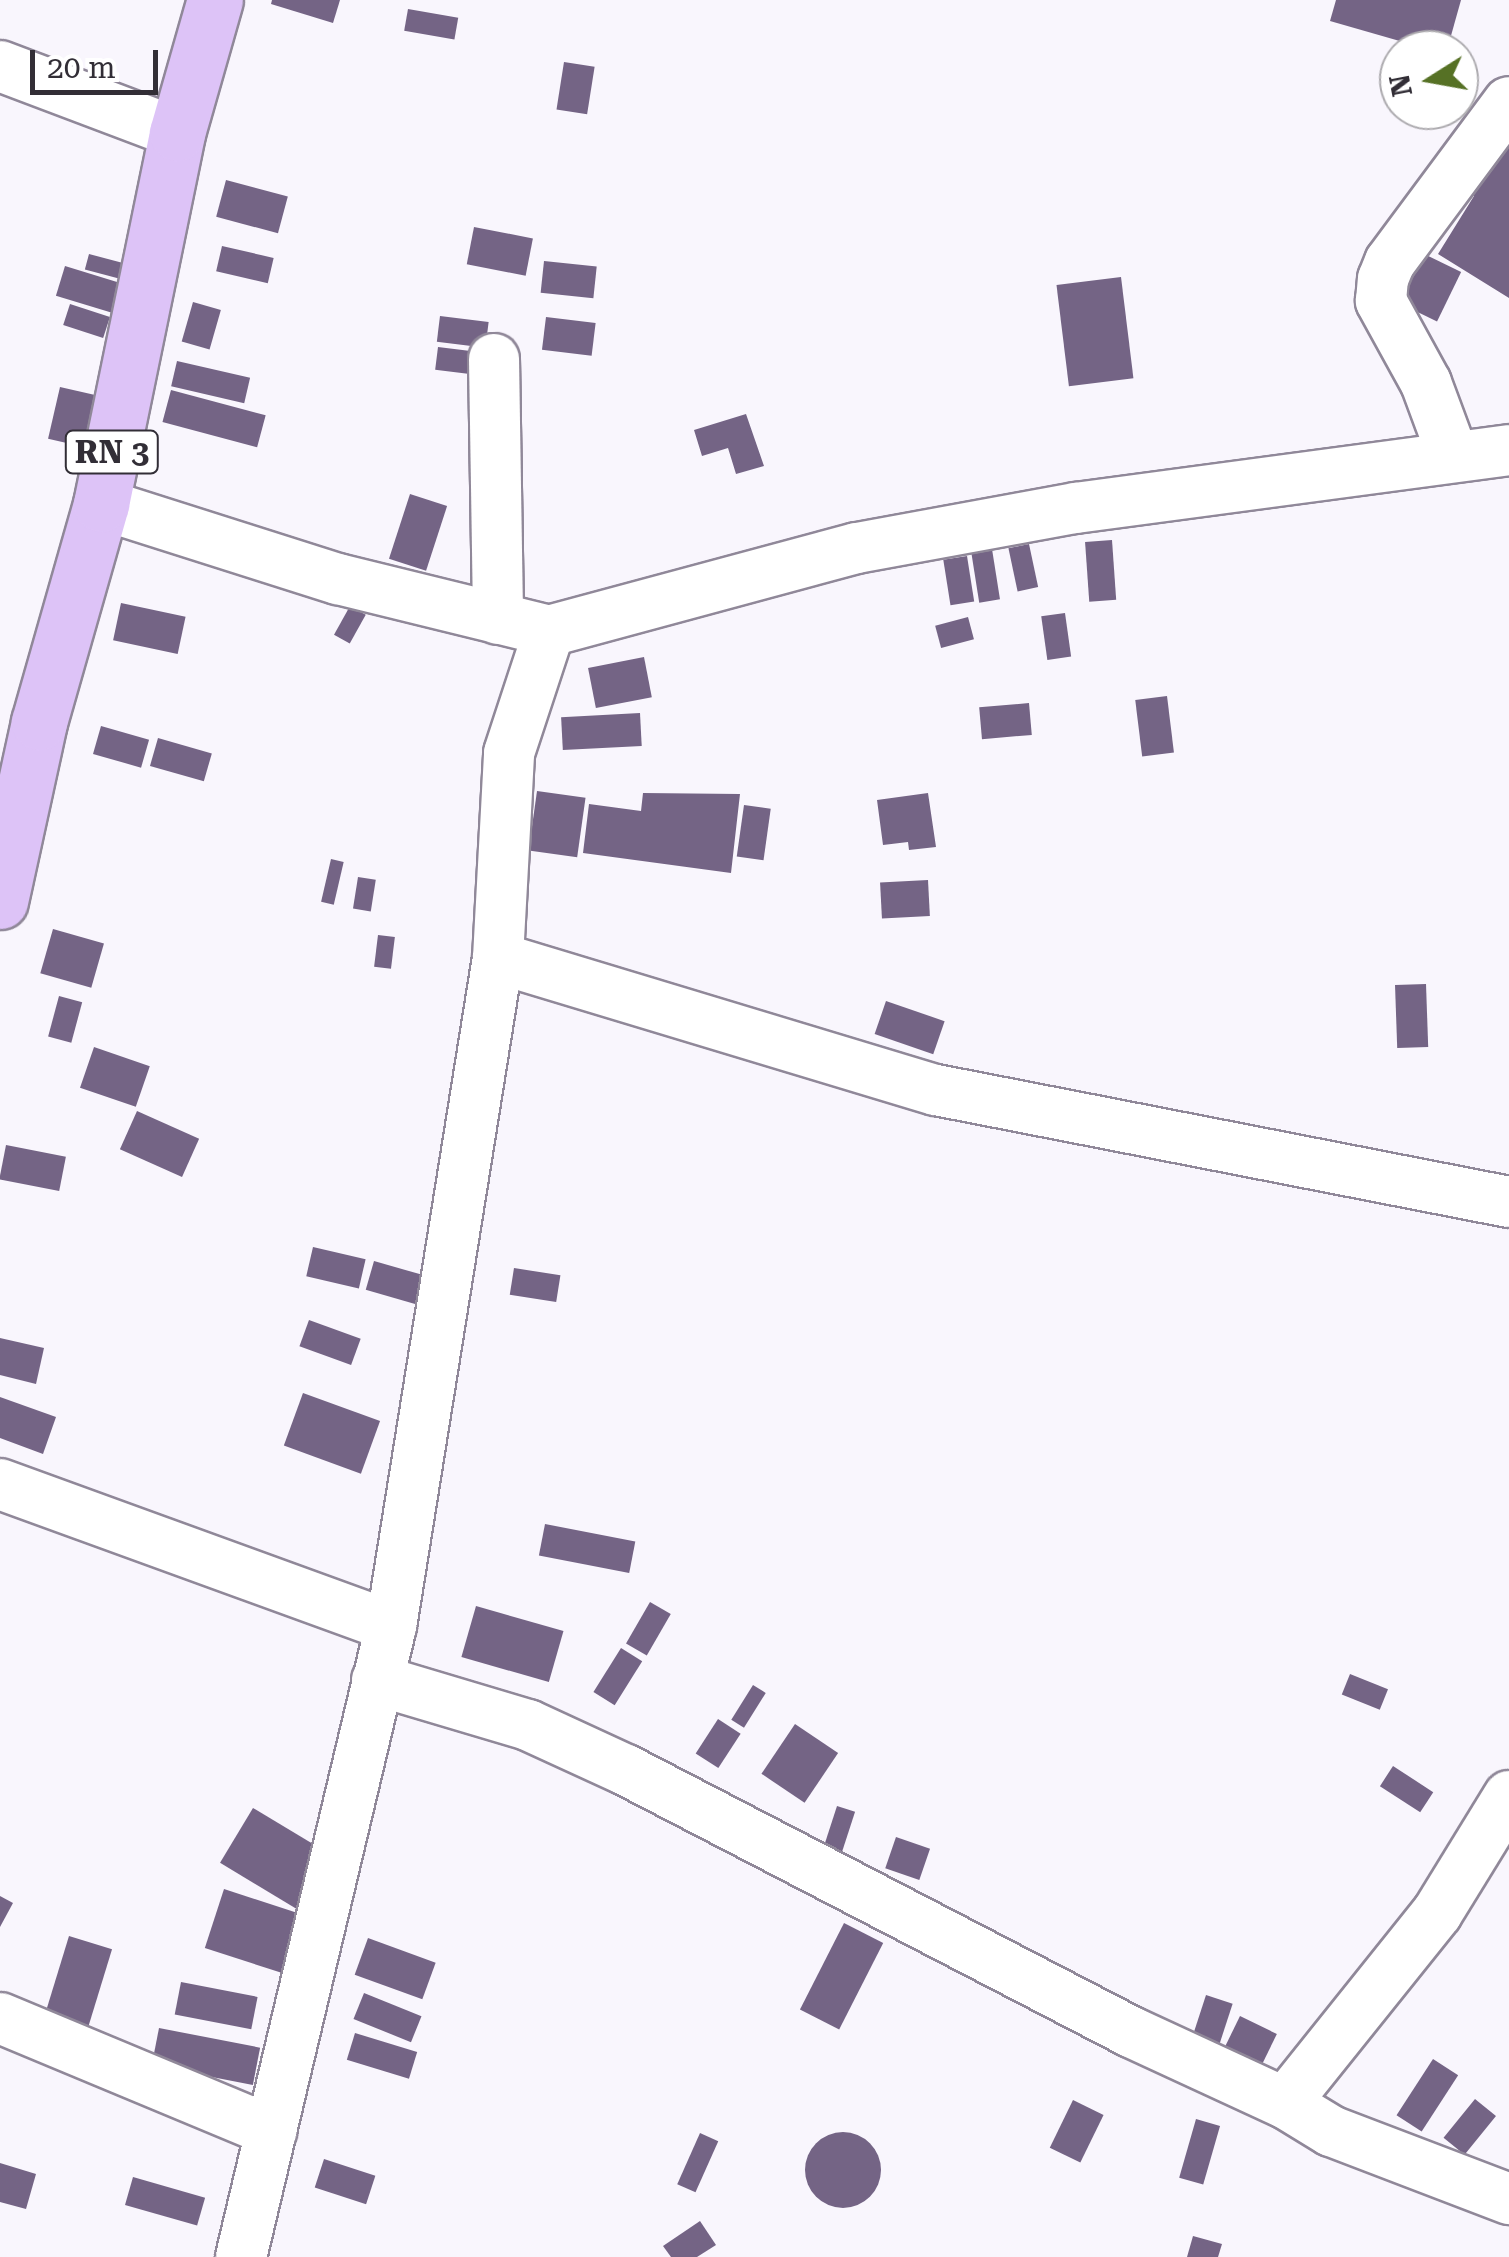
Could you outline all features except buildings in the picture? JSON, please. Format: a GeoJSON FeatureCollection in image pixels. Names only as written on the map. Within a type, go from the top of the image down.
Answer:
{"type":"FeatureCollection","features":[{"type":"Feature","properties":{"kind":"main road","name":"RN 3"},"geometry":{"type":"LineString","coordinates":[[0,901],[39,722],[101,504],[177,132],[215,0]]}},
{"type":"Feature","properties":{"kind":"street"},"geometry":{"type":"LineString","coordinates":[[0,66],[177,132]]}},
{"type":"Feature","properties":{"kind":"street"},"geometry":{"type":"LineString","coordinates":[[1453,456],[1426,383],[1381,301],[1383,279],[1390,262],[1509,102]]}},
{"type":"Feature","properties":{"kind":"street"},"geometry":{"type":"LineString","coordinates":[[494,359],[498,619]]}},
{"type":"Feature","properties":{"kind":"street"},"geometry":{"type":"LineString","coordinates":[[101,504],[338,579],[549,631],[858,548],[1076,508],[1509,450]]}},
{"type":"Feature","properties":{"kind":"street"},"geometry":{"type":"LineString","coordinates":[[240,2257],[391,1626],[498,958],[509,753],[549,631]]}},
{"type":"Feature","properties":{"kind":"street"},"geometry":{"type":"LineString","coordinates":[[498,958],[936,1090],[1509,1202]]}},
{"type":"Feature","properties":{"kind":"street"},"geometry":{"type":"LineString","coordinates":[[0,1484],[391,1626]]}},
{"type":"Feature","properties":{"kind":"street"},"geometry":{"type":"LineString","coordinates":[[378,1680],[528,1724],[626,1770],[1132,2032],[1285,2103],[1331,2131],[1509,2199]]}},
{"type":"Feature","properties":{"kind":"street"},"geometry":{"type":"LineString","coordinates":[[1285,2103],[1437,1913],[1509,1796]]}},
{"type":"Feature","properties":{"kind":"street"},"geometry":{"type":"LineString","coordinates":[[0,2018],[270,2131]]}}]}
